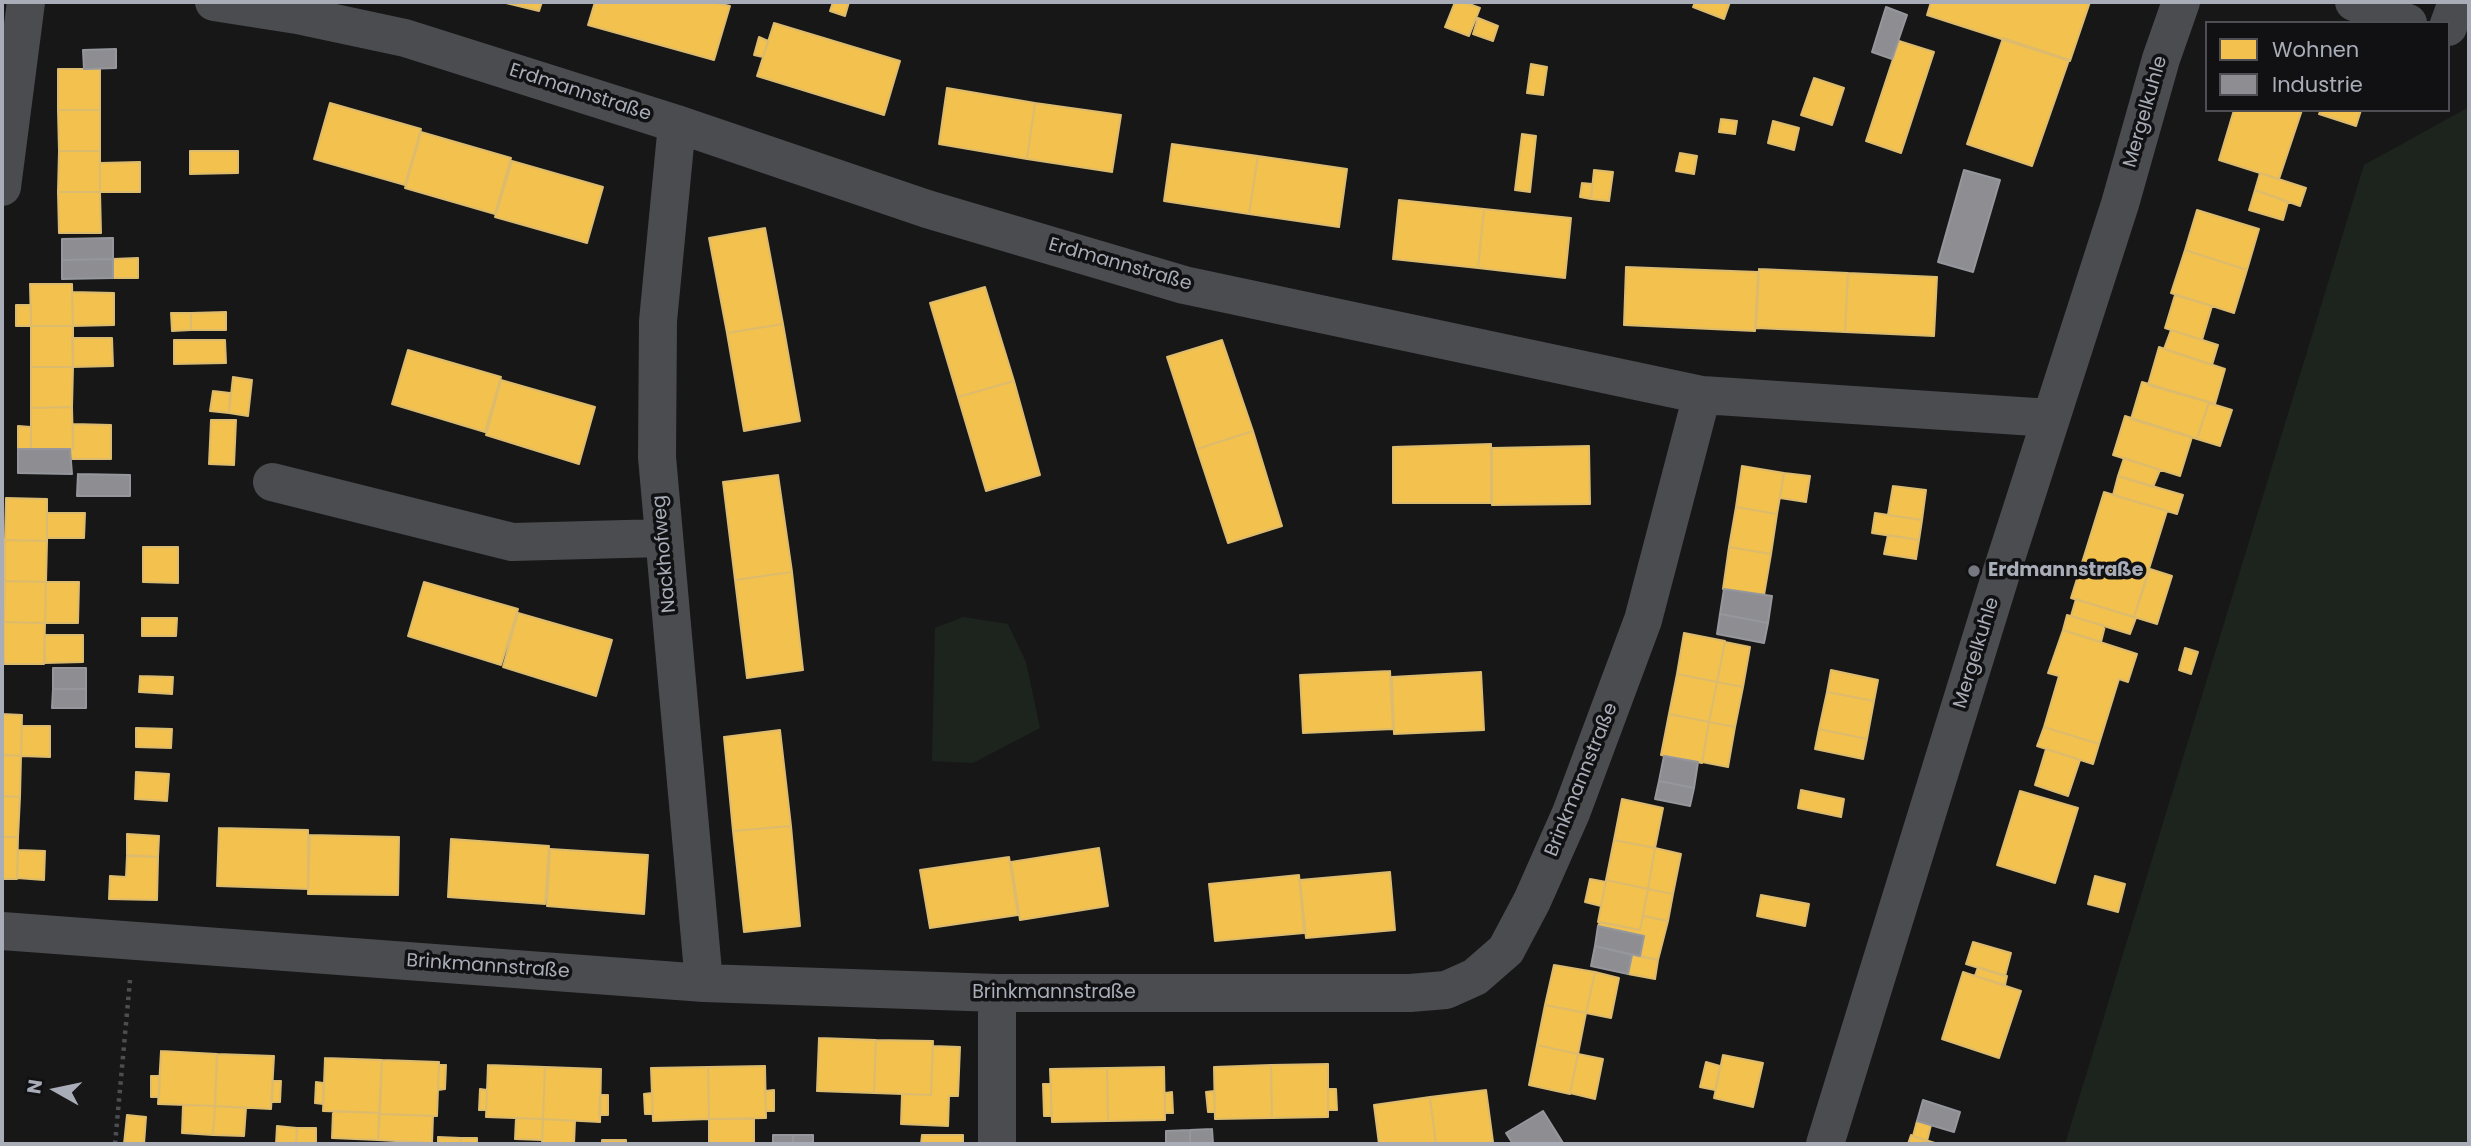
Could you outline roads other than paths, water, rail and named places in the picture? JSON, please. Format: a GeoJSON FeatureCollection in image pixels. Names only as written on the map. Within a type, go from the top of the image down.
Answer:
{"type":"FeatureCollection","features":[{"type":"Feature","properties":{"kind":"street"},"geometry":{"type":"LineString","coordinates":[[2,187],[26,2]]}},
{"type":"Feature","properties":{"kind":"street","name":"Erdmannstraße"},"geometry":{"type":"LineString","coordinates":[[214,2],[297,15],[405,38],[677,124],[927,209],[1184,285],[1702,395],[2050,418]]}},
{"type":"Feature","properties":{"kind":"street","name":"Mergelkuhle"},"geometry":{"type":"LineString","coordinates":[[1825,1144],[2050,418],[2120,204],[2161,59],[2181,2]]}},
{"type":"Feature","properties":{"kind":"street"},"geometry":{"type":"LineString","coordinates":[[2450,21],[2457,2]]}},
{"type":"Feature","properties":{"kind":"street"},"geometry":{"type":"LineString","coordinates":[[2450,38],[2469,45]]}},
{"type":"Feature","properties":{"kind":"street","name":"Nackhofweg"},"geometry":{"type":"LineString","coordinates":[[677,124],[658,321],[657,457],[704,983]]}},
{"type":"Feature","properties":{"kind":"street","name":"Brinkmannstraße"},"geometry":{"type":"LineString","coordinates":[[2,931],[704,983],[997,993],[1410,993],[1446,989],[1475,977],[1506,950],[1532,901],[1571,813],[1643,620],[1702,395]]}},
{"type":"Feature","properties":{"kind":"street"},"geometry":{"type":"LineString","coordinates":[[272,482],[512,542],[663,538]]}},
{"type":"Feature","properties":{"kind":"street"},"geometry":{"type":"LineString","coordinates":[[997,993],[998,1144]]}},
{"type":"Feature","properties":{"kind":"place","name":"Erdmannstraße"},"geometry":{"type":"Point","coordinates":[1974,571]}}]}
